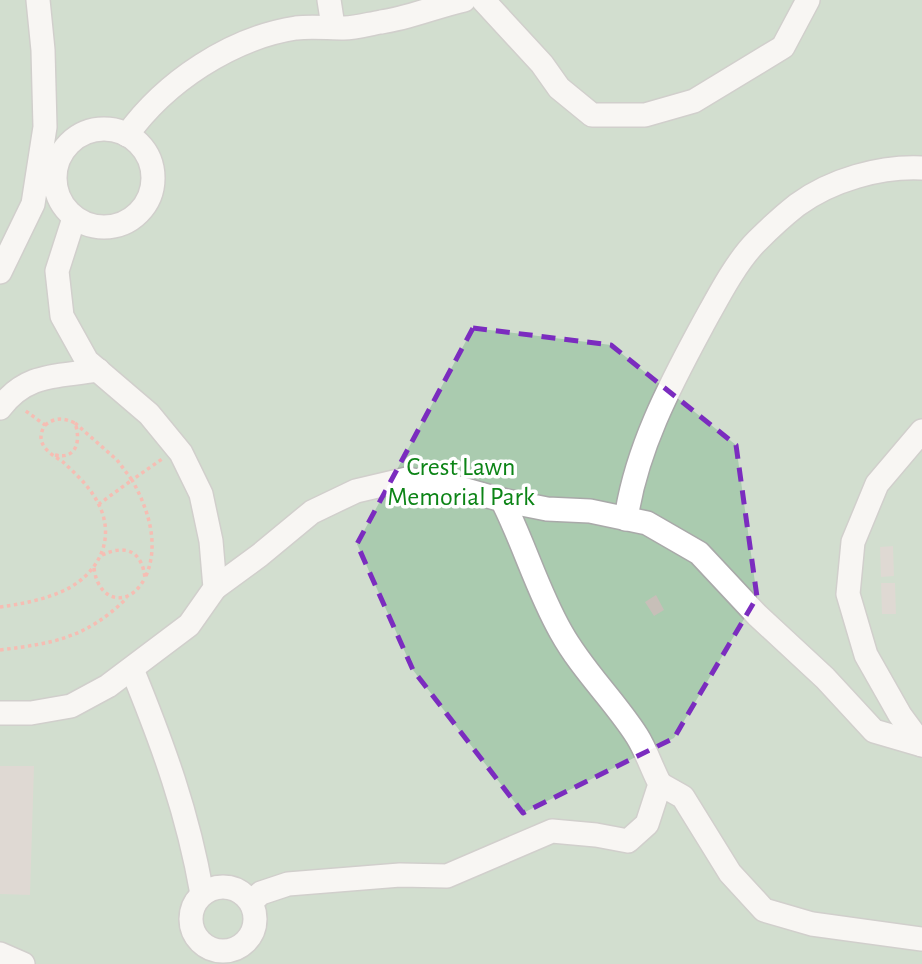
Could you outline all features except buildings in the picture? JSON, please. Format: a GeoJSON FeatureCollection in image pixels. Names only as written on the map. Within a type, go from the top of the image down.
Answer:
{"type":"FeatureCollection","features":[{"type":"Feature","properties":{"kind":"lane"},"geometry":{"type":"LineString","coordinates":[[0,272],[33,204],[45,127],[43,50],[38,0]]}},
{"type":"Feature","properties":{"kind":"lane"},"geometry":{"type":"LineString","coordinates":[[329,0],[333,26]]}},
{"type":"Feature","properties":{"kind":"lane"},"geometry":{"type":"LineString","coordinates":[[127,135],[142,113],[163,94],[205,64],[252,40],[296,28],[333,26],[343,29],[386,22],[464,0]]}},
{"type":"Feature","properties":{"kind":"lane"},"geometry":{"type":"LineString","coordinates":[[483,0],[542,64],[559,88],[592,115],[645,115],[694,101],[783,47],[808,0]]}},
{"type":"Feature","properties":{"kind":"lane"},"geometry":{"type":"LineString","coordinates":[[106,129],[127,135],[140,145],[149,159],[152,172],[149,198],[139,212],[115,226],[98,227],[74,218],[58,197],[55,177],[58,161],[69,143],[84,133],[106,129]]}},
{"type":"Feature","properties":{"kind":"lane"},"geometry":{"type":"LineString","coordinates":[[626,519],[631,488],[653,424],[719,295],[755,242],[797,205],[852,176],[909,167],[922,168]]}},
{"type":"Feature","properties":{"kind":"lane"},"geometry":{"type":"LineString","coordinates":[[74,218],[57,271],[62,316],[87,361],[149,414],[180,453],[201,495],[211,541],[215,589]]}},
{"type":"Feature","properties":{"kind":"lane"},"geometry":{"type":"LineString","coordinates":[[0,408],[24,385],[50,375],[98,370]]}},
{"type":"Feature","properties":{"kind":"lane"},"geometry":{"type":"LineString","coordinates":[[922,431],[877,484],[853,541],[848,594],[866,654],[900,715],[922,745]]}},
{"type":"Feature","properties":{"kind":"lane"},"geometry":{"type":"LineString","coordinates":[[0,713],[31,713],[71,706],[108,686],[189,625],[215,589],[312,512],[356,491],[407,479],[547,509],[590,511],[647,523],[699,553],[757,615],[825,678],[874,731],[922,745]]}},
{"type":"Feature","properties":{"kind":"lane"},"geometry":{"type":"LineString","coordinates":[[502,500],[520,535],[534,579],[561,633],[594,682],[637,737],[660,785],[683,797],[730,873],[764,910],[812,924],[922,939]]}},
{"type":"Feature","properties":{"kind":"lane"},"geometry":{"type":"LineString","coordinates":[[132,669],[167,757],[192,840],[202,894]]}},
{"type":"Feature","properties":{"kind":"lane"},"geometry":{"type":"LineString","coordinates":[[251,902],[261,892],[288,884],[400,875],[447,876],[552,831],[628,841],[647,824],[660,785]]}},
{"type":"Feature","properties":{"kind":"lane"},"geometry":{"type":"LineString","coordinates":[[228,887],[239,891],[251,902],[255,912],[255,926],[246,955],[223,952],[213,957],[197,939],[191,927],[195,903],[202,894],[211,889],[228,887]]}},
{"type":"Feature","properties":{"kind":"lane"},"geometry":{"type":"LineString","coordinates":[[0,954],[23,964]]}},
{"type":"Feature","properties":{"kind":"path"},"geometry":{"type":"LineString","coordinates":[[28,413],[46,425]]}},
{"type":"Feature","properties":{"kind":"path"},"geometry":{"type":"LineString","coordinates":[[0,607],[64,591],[94,566],[102,555],[106,526],[99,503],[81,479],[41,442],[41,432],[46,425],[53,419],[65,419],[75,423],[117,460],[132,480],[143,503],[153,552],[145,578],[136,592],[84,631],[53,642],[0,650]]}},
{"type":"Feature","properties":{"kind":"path"},"geometry":{"type":"LineString","coordinates":[[52,454],[60,457],[71,453],[79,434],[75,423]]}},
{"type":"Feature","properties":{"kind":"path"},"geometry":{"type":"LineString","coordinates":[[99,503],[164,458]]}},
{"type":"Feature","properties":{"kind":"path"},"geometry":{"type":"LineString","coordinates":[[102,555],[113,550],[124,549],[132,552],[139,559],[145,578]]}},
{"type":"Feature","properties":{"kind":"path"},"geometry":{"type":"LineString","coordinates":[[94,566],[97,583],[108,596],[127,598]]}},
{"type":"Feature","properties":{"kind":"highlighted area"},"geometry":{"type":"Polygon","coordinates":[[[473,328],[611,345],[736,445],[757,597],[674,738],[523,813],[413,670],[357,544],[473,328]]]}},
{"type":"Feature","properties":{"kind":"green space","name":"Crest Lawn Memorial Park"},"geometry":{"type":"Polygon","coordinates":[[[0,0],[922,0],[922,964],[0,964],[0,0]]]}}]}
